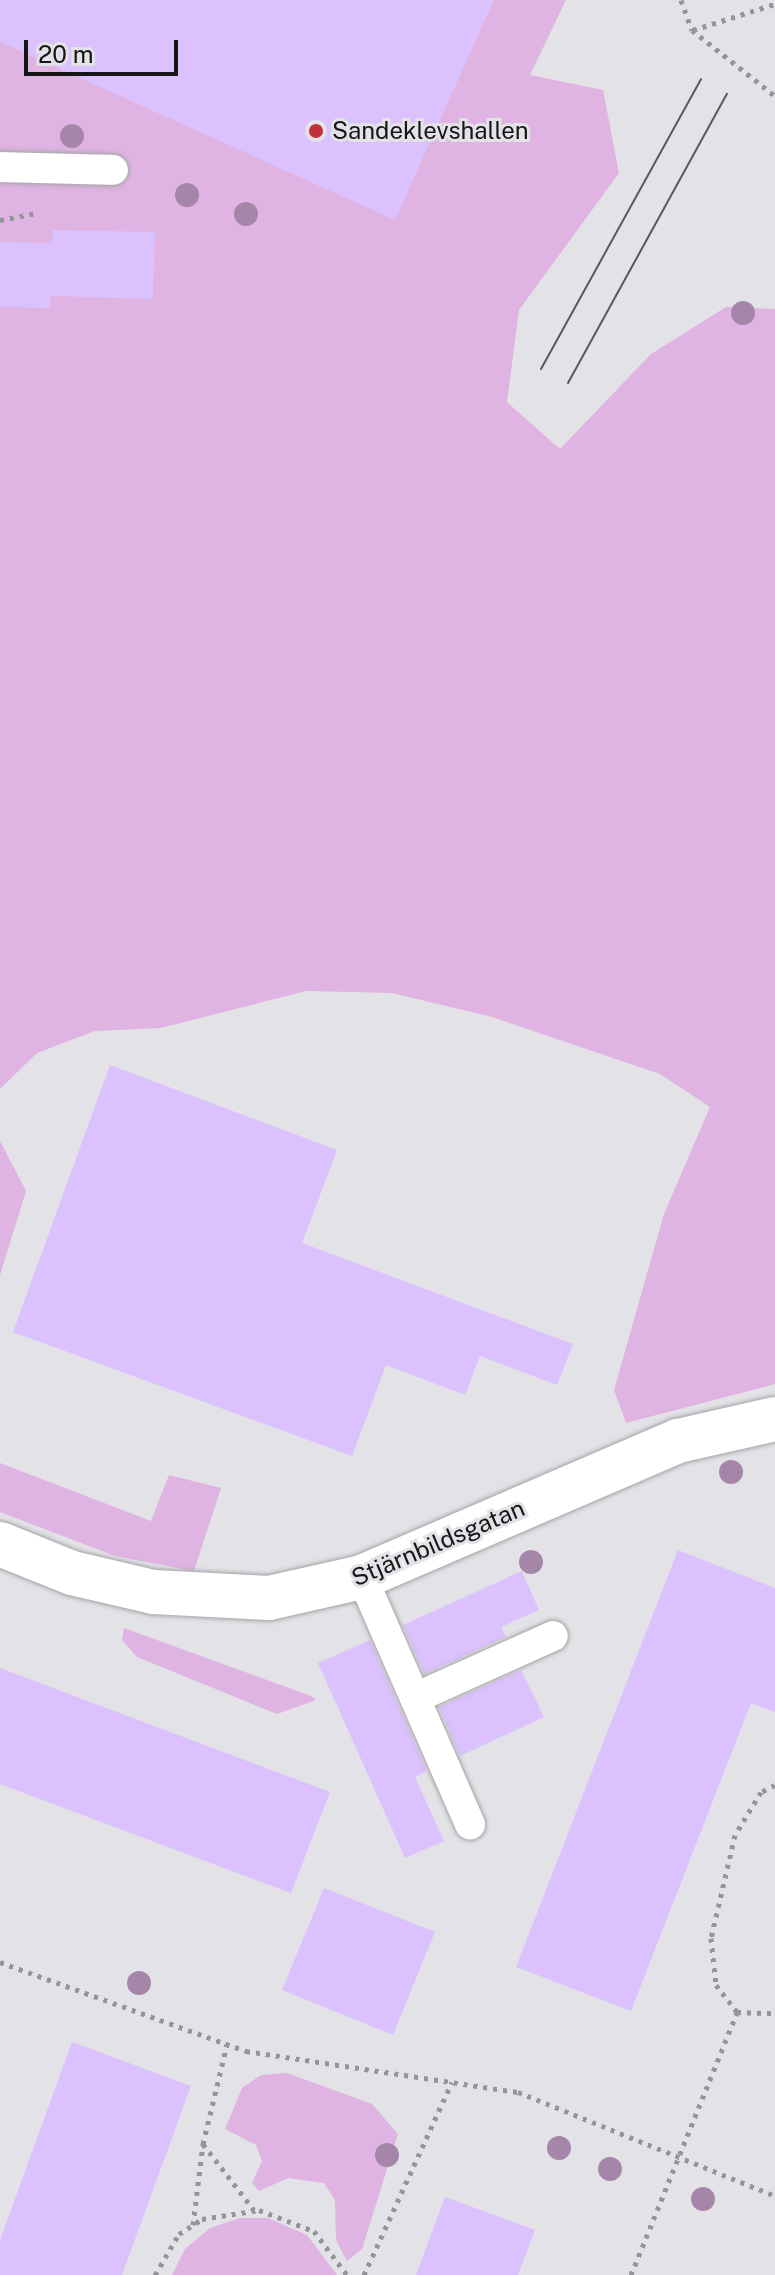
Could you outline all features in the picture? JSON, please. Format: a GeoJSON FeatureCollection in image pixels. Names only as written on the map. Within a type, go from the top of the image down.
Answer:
{"type":"FeatureCollection","features":[{"type":"Feature","properties":{"kind":"street","name":"Stjärnbildsgatan"},"geometry":{"type":"LineString","coordinates":[[0,1544],[72,1573],[211,1597],[269,1598],[362,1577],[678,1441],[775,1419]]}},
{"type":"Feature","properties":{"kind":"lane"},"geometry":{"type":"LineString","coordinates":[[0,167],[113,170]]}},
{"type":"Feature","properties":{"kind":"lane"},"geometry":{"type":"LineString","coordinates":[[362,1577],[470,1824]]}},
{"type":"Feature","properties":{"kind":"lane"},"geometry":{"type":"LineString","coordinates":[[415,1698],[553,1636]]}},
{"type":"Feature","properties":{"kind":"path"},"geometry":{"type":"LineString","coordinates":[[681,0],[692,30],[775,96]]}},
{"type":"Feature","properties":{"kind":"path"},"geometry":{"type":"LineString","coordinates":[[692,30],[775,4]]}},
{"type":"Feature","properties":{"kind":"path"},"geometry":{"type":"LineString","coordinates":[[737,2012],[716,1985],[711,1938],[735,1835],[761,1792],[775,1785]]}},
{"type":"Feature","properties":{"kind":"path"},"geometry":{"type":"LineString","coordinates":[[0,1962],[227,2044],[518,2092],[775,2196]]}},
{"type":"Feature","properties":{"kind":"path"},"geometry":{"type":"LineString","coordinates":[[737,2012],[775,2013]]}},
{"type":"Feature","properties":{"kind":"path"},"geometry":{"type":"LineString","coordinates":[[631,2275],[737,2012]]}},
{"type":"Feature","properties":{"kind":"path"},"geometry":{"type":"LineString","coordinates":[[193,2225],[203,2144],[227,2044]]}},
{"type":"Feature","properties":{"kind":"path"},"geometry":{"type":"LineString","coordinates":[[364,2275],[452,2082]]}},
{"type":"Feature","properties":{"kind":"path"},"geometry":{"type":"LineString","coordinates":[[203,2144],[254,2210],[314,2231],[347,2275]]}},
{"type":"Feature","properties":{"kind":"path"},"geometry":{"type":"LineString","coordinates":[[155,2275],[179,2234],[193,2225],[254,2210]]}},
{"type":"Feature","properties":{"kind":"shaded area"},"geometry":{"type":"Polygon","coordinates":[[[0,0],[566,0],[530,75],[603,90],[619,173],[519,310],[507,402],[560,449],[651,354],[726,307],[775,309],[775,1384],[626,1423],[614,1390],[664,1214],[710,1107],[660,1074],[492,1017],[392,993],[306,991],[161,1028],[95,1031],[37,1053],[0,1089],[0,0]]]}},
{"type":"Feature","properties":{"kind":"shaded area"},"geometry":{"type":"Polygon","coordinates":[[[0,1141],[26,1191],[0,1275],[0,1141]]]}},
{"type":"Feature","properties":{"kind":"shaded area"},"geometry":{"type":"Polygon","coordinates":[[[0,1463],[151,1521],[169,1475],[221,1488],[194,1571],[115,1556],[0,1512],[0,1463]]]}},
{"type":"Feature","properties":{"kind":"shaded area"},"geometry":{"type":"Polygon","coordinates":[[[124,1628],[316,1700],[277,1714],[137,1657],[122,1640],[124,1628]]]}},
{"type":"Feature","properties":{"kind":"shaded area"},"geometry":{"type":"Polygon","coordinates":[[[287,2073],[372,2104],[398,2134],[362,2249],[347,2261],[336,2240],[335,2200],[324,2183],[288,2178],[259,2191],[252,2183],[262,2161],[256,2145],[225,2129],[242,2088],[261,2075],[287,2073]]]}},
{"type":"Feature","properties":{"kind":"shaded area"},"geometry":{"type":"Polygon","coordinates":[[[240,2218],[268,2218],[307,2235],[337,2275],[172,2275],[185,2249],[210,2228],[240,2218]]]}},
{"type":"Feature","properties":{"kind":"building","name":"Sandeklevshallen"},"geometry":{"type":"Polygon","coordinates":[[[0,0],[494,0],[395,220],[0,42],[0,0]]]}},
{"type":"Feature","properties":{"kind":"building"},"geometry":{"type":"Polygon","coordinates":[[[53,230],[155,232],[153,299],[50,296],[50,308],[0,307],[0,242],[52,243],[53,230]]]}},
{"type":"Feature","properties":{"kind":"building"},"geometry":{"type":"Polygon","coordinates":[[[110,1065],[337,1150],[302,1243],[573,1344],[557,1385],[480,1356],[465,1395],[386,1365],[352,1456],[13,1332],[110,1065]]]}},
{"type":"Feature","properties":{"kind":"building"},"geometry":{"type":"Polygon","coordinates":[[[678,1550],[775,1588],[775,1712],[751,1703],[631,2011],[516,1967],[678,1550]]]}},
{"type":"Feature","properties":{"kind":"building"},"geometry":{"type":"Polygon","coordinates":[[[522,1571],[539,1610],[501,1627],[506,1637],[424,1674],[403,1625],[522,1571]]]}},
{"type":"Feature","properties":{"kind":"building"},"geometry":{"type":"Polygon","coordinates":[[[370,1640],[427,1771],[415,1777],[444,1841],[405,1858],[318,1663],[370,1640]]]}},
{"type":"Feature","properties":{"kind":"building"},"geometry":{"type":"Polygon","coordinates":[[[0,1668],[330,1792],[291,1893],[0,1784],[0,1668]]]}},
{"type":"Feature","properties":{"kind":"building"},"geometry":{"type":"Polygon","coordinates":[[[521,1670],[544,1717],[460,1756],[439,1707],[521,1670]]]}},
{"type":"Feature","properties":{"kind":"building"},"geometry":{"type":"Polygon","coordinates":[[[324,1888],[435,1932],[393,2035],[282,1990],[324,1888]]]}},
{"type":"Feature","properties":{"kind":"building"},"geometry":{"type":"Polygon","coordinates":[[[72,2042],[191,2086],[122,2275],[0,2275],[0,2240],[72,2042]]]}},
{"type":"Feature","properties":{"kind":"building"},"geometry":{"type":"Polygon","coordinates":[[[445,2197],[535,2230],[518,2275],[416,2275],[445,2197]]]}},
{"type":"Feature","properties":{"kind":"tram line"},"geometry":{"type":"LineString","coordinates":[[541,369],[701,79]]}},
{"type":"Feature","properties":{"kind":"tram line"},"geometry":{"type":"LineString","coordinates":[[568,383],[727,94]]}},
{"type":"Feature","properties":{"kind":"place","name":"Sandeklevshallen"},"geometry":{"type":"Point","coordinates":[316,131]}}]}
